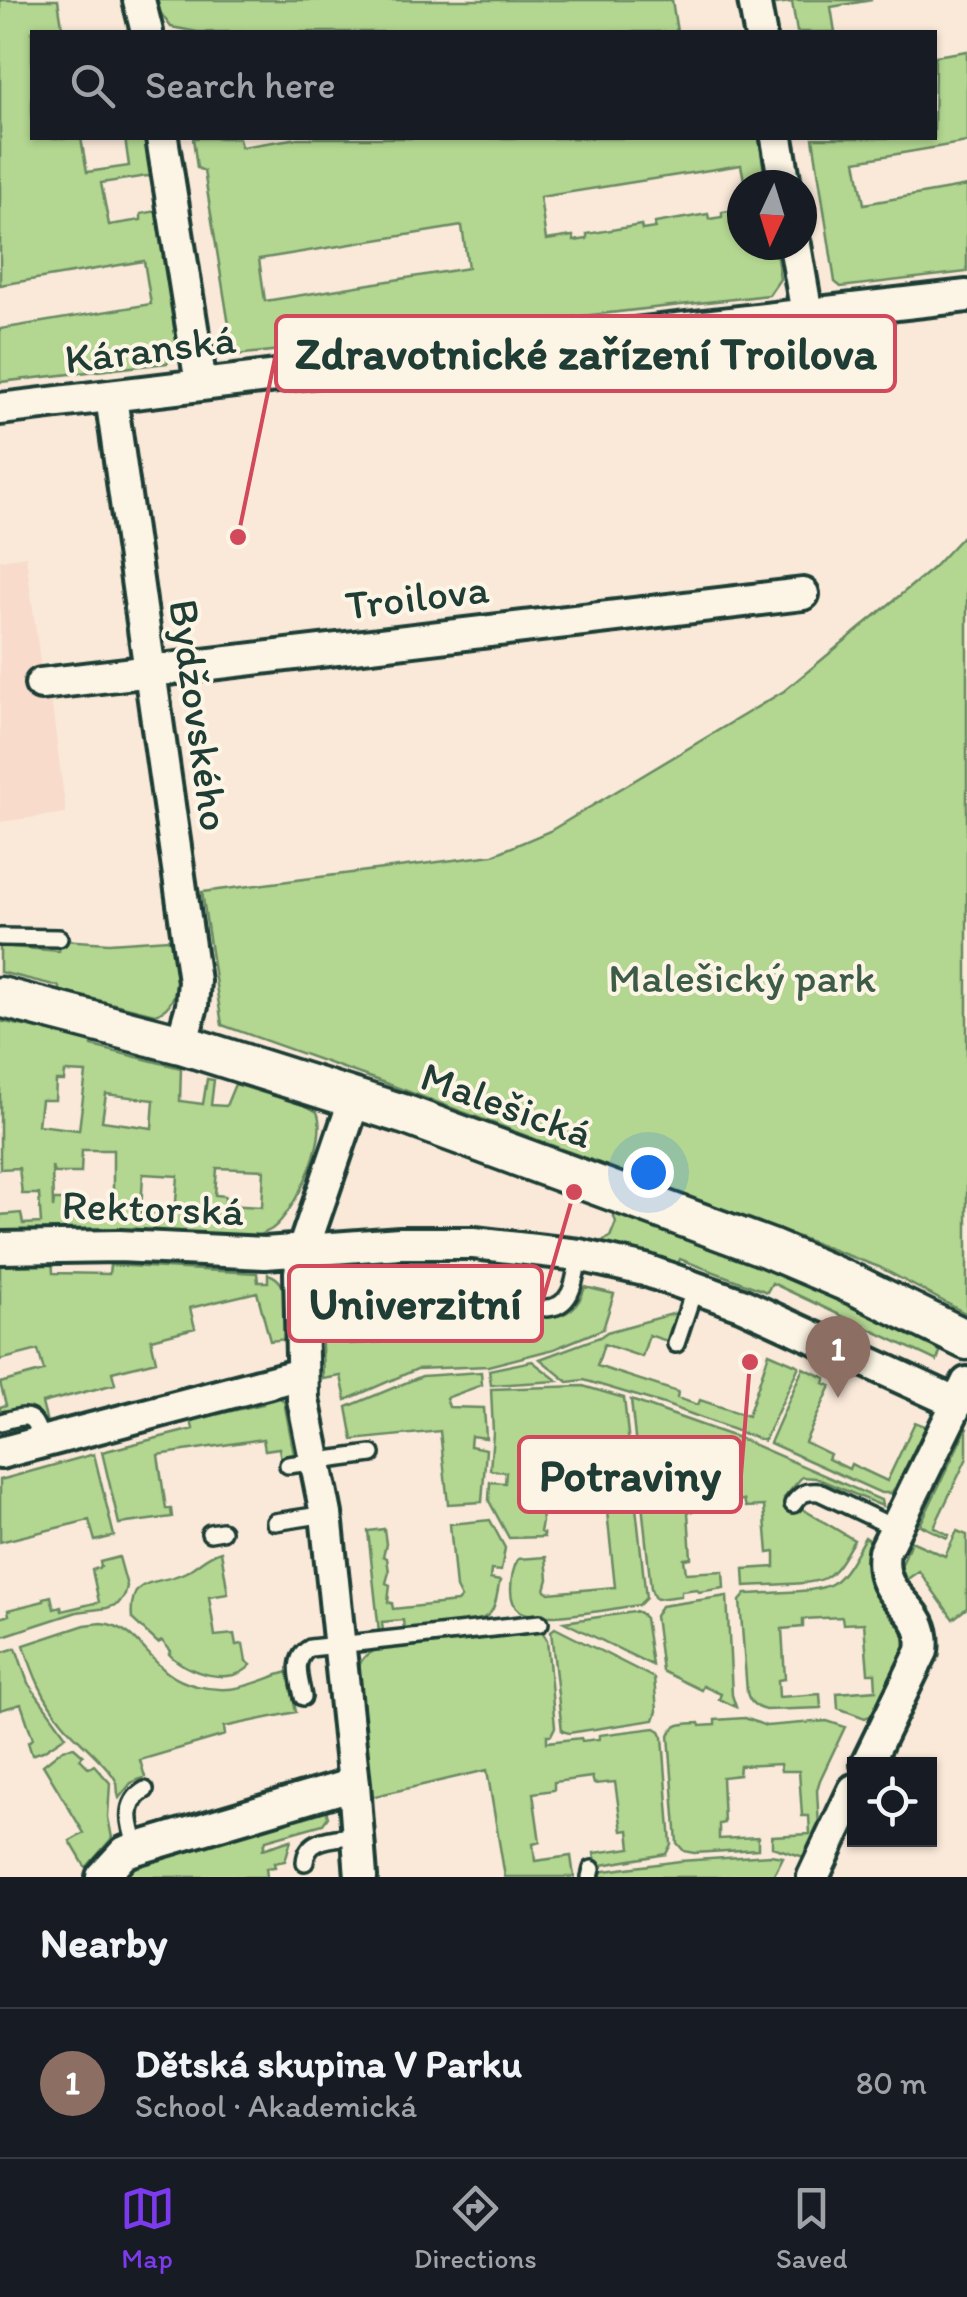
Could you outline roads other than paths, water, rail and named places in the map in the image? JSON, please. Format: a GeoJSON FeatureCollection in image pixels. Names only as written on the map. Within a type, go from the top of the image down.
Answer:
{"type":"FeatureCollection","features":[{"type":"Feature","properties":{"kind":"street"},"geometry":{"type":"LineString","coordinates":[[139,0],[146,30]]}},
{"type":"Feature","properties":{"kind":"street"},"geometry":{"type":"LineString","coordinates":[[754,0],[760,30]]}},
{"type":"Feature","properties":{"kind":"street"},"geometry":{"type":"LineString","coordinates":[[162,140],[202,384]]}},
{"type":"Feature","properties":{"kind":"street"},"geometry":{"type":"LineString","coordinates":[[777,140],[783,170]]}},
{"type":"Feature","properties":{"kind":"street"},"geometry":{"type":"LineString","coordinates":[[798,260],[807,314]]}},
{"type":"Feature","properties":{"kind":"street","name":"Káranská"},"geometry":{"type":"LineString","coordinates":[[0,409],[967,296]]}},
{"type":"Feature","properties":{"kind":"street","name":"Bydžovského"},"geometry":{"type":"LineString","coordinates":[[111,397],[194,981],[192,1006],[181,1044]]}},
{"type":"Feature","properties":{"kind":"street","name":"Troilova"},"geometry":{"type":"LineString","coordinates":[[40,684],[803,594]]}},
{"type":"Feature","properties":{"kind":"street","name":"Malešická"},"geometry":{"type":"LineString","coordinates":[[0,997],[181,1044],[356,1098],[768,1248],[967,1340]]}},
{"type":"Feature","properties":{"kind":"street"},"geometry":{"type":"LineString","coordinates":[[356,1098],[302,1250],[300,1273],[302,1464],[326,1514],[362,1877]]}},
{"type":"Feature","properties":{"kind":"street","name":"Rektorská"},"geometry":{"type":"LineString","coordinates":[[0,1248],[119,1246],[265,1254],[400,1243],[474,1243],[580,1255],[696,1286],[964,1398]]}},
{"type":"Feature","properties":{"kind":"street"},"geometry":{"type":"LineString","coordinates":[[0,1452],[302,1374]]}},
{"type":"Feature","properties":{"kind":"street"},"geometry":{"type":"LineString","coordinates":[[870,1757],[922,1652],[924,1637],[920,1625],[884,1577],[884,1552],[964,1398]]}},
{"type":"Feature","properties":{"kind":"street"},"geometry":{"type":"LineString","coordinates":[[102,1877],[126,1852],[136,1848],[354,1784]]}},
{"type":"Feature","properties":{"kind":"street"},"geometry":{"type":"LineString","coordinates":[[813,1877],[847,1805]]}},
{"type":"Feature","properties":{"kind":"lane"},"geometry":{"type":"LineString","coordinates":[[0,937],[58,938]]}},
{"type":"Feature","properties":{"kind":"lane"},"geometry":{"type":"LineString","coordinates":[[546,1308],[560,1306],[568,1298],[580,1255]]}},
{"type":"Feature","properties":{"kind":"lane"},"geometry":{"type":"LineString","coordinates":[[676,1344],[696,1286]]}},
{"type":"Feature","properties":{"kind":"lane"},"geometry":{"type":"LineString","coordinates":[[0,1422],[23,1416],[31,1418],[41,1442]]}},
{"type":"Feature","properties":{"kind":"lane"},"geometry":{"type":"LineString","coordinates":[[302,1464],[372,1454]]}},
{"type":"Feature","properties":{"kind":"lane"},"geometry":{"type":"LineString","coordinates":[[794,1504],[806,1491],[819,1492],[895,1528]]}},
{"type":"Feature","properties":{"kind":"lane"},"geometry":{"type":"LineString","coordinates":[[275,1522],[326,1514]]}},
{"type":"Feature","properties":{"kind":"lane"},"geometry":{"type":"LineString","coordinates":[[303,1697],[298,1662],[310,1648],[540,1624]]}},
{"type":"Feature","properties":{"kind":"lane"},"geometry":{"type":"LineString","coordinates":[[136,1848],[130,1809],[137,1794],[145,1790]]}},
{"type":"Feature","properties":{"kind":"lane"},"geometry":{"type":"LineString","coordinates":[[305,1862],[311,1846],[358,1835]]}},
{"type":"Feature","properties":{"kind":"place","name":"Zdravotnické zařízení Troilova"},"geometry":{"type":"Point","coordinates":[238,537]}},
{"type":"Feature","properties":{"kind":"place","name":"Univerzitní"},"geometry":{"type":"Point","coordinates":[574,1192]}},
{"type":"Feature","properties":{"kind":"place","name":"Potraviny"},"geometry":{"type":"Point","coordinates":[750,1362]}},
{"type":"Feature","properties":{"kind":"place","name":"Dětská skupina V Parku"},"geometry":{"type":"Point","coordinates":[838,1398]}},
{"type":"Feature","properties":{"kind":"park label","name":"Malešický park"},"geometry":{"type":"Point","coordinates":[742,977]}}]}
